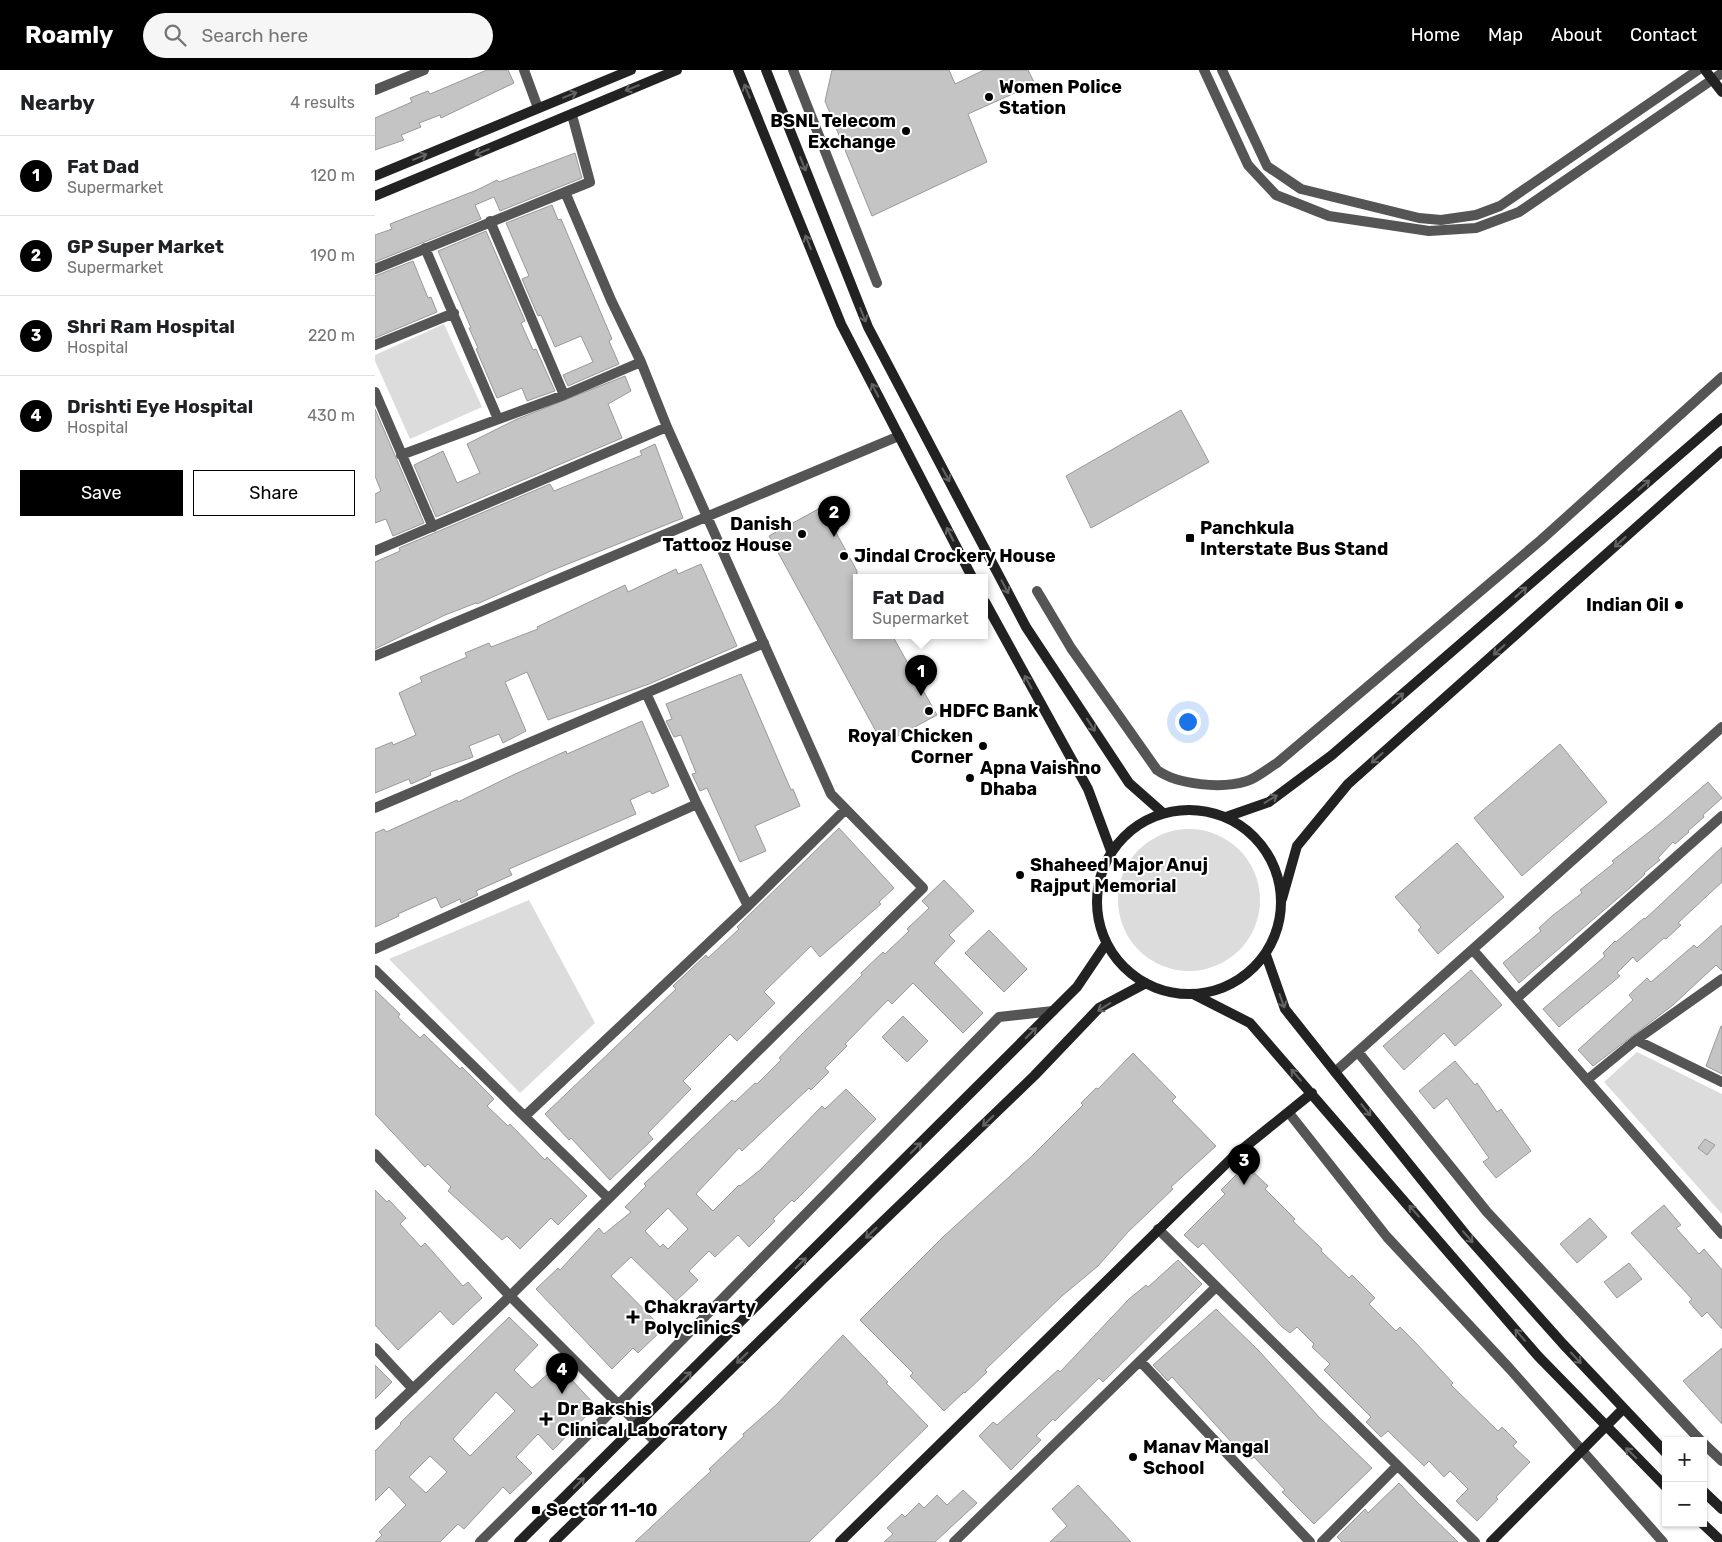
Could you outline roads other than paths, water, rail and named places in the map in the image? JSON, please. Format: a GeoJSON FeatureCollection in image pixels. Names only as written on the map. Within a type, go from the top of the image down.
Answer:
{"type":"FeatureCollection","features":[{"type":"Feature","properties":{"kind":"street"},"geometry":{"type":"LineString","coordinates":[[524,70],[538,108]]}},
{"type":"Feature","properties":{"kind":"street"},"geometry":{"type":"LineString","coordinates":[[375,176],[631,70]]}},
{"type":"Feature","properties":{"kind":"street"},"geometry":{"type":"LineString","coordinates":[[375,196],[677,70]]}},
{"type":"Feature","properties":{"kind":"street"},"geometry":{"type":"LineString","coordinates":[[738,70],[841,324],[970,574]]}},
{"type":"Feature","properties":{"kind":"street"},"geometry":{"type":"LineString","coordinates":[[766,70],[868,327],[1026,626],[1129,783],[1163,813]]}},
{"type":"Feature","properties":{"kind":"street"},"geometry":{"type":"LineString","coordinates":[[793,70],[877,283]]}},
{"type":"Feature","properties":{"kind":"street"},"geometry":{"type":"LineString","coordinates":[[1204,70],[1248,165],[1276,195],[1329,216],[1429,231],[1476,228],[1519,212],[1722,73]]}},
{"type":"Feature","properties":{"kind":"street"},"geometry":{"type":"LineString","coordinates":[[1222,70],[1261,157],[1275,173],[1301,189],[1419,218],[1441,220],[1476,215],[1500,206],[1698,70]]}},
{"type":"Feature","properties":{"kind":"street"},"geometry":{"type":"LineString","coordinates":[[1705,70],[1722,92]]}},
{"type":"Feature","properties":{"kind":"street"},"geometry":{"type":"LineString","coordinates":[[375,90],[418,71]]}},
{"type":"Feature","properties":{"kind":"street"},"geometry":{"type":"LineString","coordinates":[[375,268],[590,182],[572,115]]}},
{"type":"Feature","properties":{"kind":"street"},"geometry":{"type":"LineString","coordinates":[[375,1426],[510,1296],[923,888],[831,794],[667,427],[641,362],[611,300],[565,192]]}},
{"type":"Feature","properties":{"kind":"street"},"geometry":{"type":"LineString","coordinates":[[490,221],[564,395]]}},
{"type":"Feature","properties":{"kind":"street"},"geometry":{"type":"LineString","coordinates":[[425,248],[498,419]]}},
{"type":"Feature","properties":{"kind":"street"},"geometry":{"type":"LineString","coordinates":[[375,345],[454,313]]}},
{"type":"Feature","properties":{"kind":"street"},"geometry":{"type":"LineString","coordinates":[[401,455],[564,395],[641,362]]}},
{"type":"Feature","properties":{"kind":"street"},"geometry":{"type":"LineString","coordinates":[[1037,591],[1071,648],[1157,770],[1168,778],[1184,783],[1234,784],[1249,781],[1277,763],[1541,540],[1722,377]]}},
{"type":"Feature","properties":{"kind":"street"},"geometry":{"type":"LineString","coordinates":[[375,392],[433,527]]}},
{"type":"Feature","properties":{"kind":"street"},"geometry":{"type":"LineString","coordinates":[[1226,817],[1269,802],[1332,755],[1722,418]]}},
{"type":"Feature","properties":{"kind":"street"},"geometry":{"type":"LineString","coordinates":[[375,552],[667,427]]}},
{"type":"Feature","properties":{"kind":"street"},"geometry":{"type":"LineString","coordinates":[[375,656],[899,436]]}},
{"type":"Feature","properties":{"kind":"street"},"geometry":{"type":"LineString","coordinates":[[1282,899],[1275,867],[1255,837],[1226,817],[1198,810],[1181,810],[1163,813],[1133,828],[1111,851],[1100,873],[1096,894],[1096,914],[1105,944],[1130,974],[1161,991],[1195,995],[1226,988],[1245,977],[1265,955],[1277,934],[1282,899],[1297,846],[1348,784],[1722,451]]}},
{"type":"Feature","properties":{"kind":"street"},"geometry":{"type":"LineString","coordinates":[[988,607],[1088,789],[1111,851]]}},
{"type":"Feature","properties":{"kind":"street"},"geometry":{"type":"LineString","coordinates":[[375,808],[764,643]]}},
{"type":"Feature","properties":{"kind":"street"},"geometry":{"type":"LineString","coordinates":[[646,693],[697,804],[748,906]]}},
{"type":"Feature","properties":{"kind":"street"},"geometry":{"type":"LineString","coordinates":[[1335,1072],[1722,728]]}},
{"type":"Feature","properties":{"kind":"street"},"geometry":{"type":"LineString","coordinates":[[375,950],[697,804]]}},
{"type":"Feature","properties":{"kind":"street"},"geometry":{"type":"LineString","coordinates":[[525,1116],[748,906],[845,810]]}},
{"type":"Feature","properties":{"kind":"street"},"geometry":{"type":"LineString","coordinates":[[1517,998],[1722,816]]}},
{"type":"Feature","properties":{"kind":"street"},"geometry":{"type":"LineString","coordinates":[[1712,825],[1722,830]]}},
{"type":"Feature","properties":{"kind":"street"},"geometry":{"type":"LineString","coordinates":[[519,1542],[1077,987],[1105,944]]}},
{"type":"Feature","properties":{"kind":"street"},"geometry":{"type":"LineString","coordinates":[[1473,950],[1722,1234]]}},
{"type":"Feature","properties":{"kind":"street"},"geometry":{"type":"LineString","coordinates":[[1265,955],[1285,1009],[1466,1235],[1623,1409],[1662,1449]]}},
{"type":"Feature","properties":{"kind":"street"},"geometry":{"type":"LineString","coordinates":[[375,970],[608,1198]]}},
{"type":"Feature","properties":{"kind":"street"},"geometry":{"type":"LineString","coordinates":[[1587,1080],[1636,1040],[1722,979]]}},
{"type":"Feature","properties":{"kind":"street"},"geometry":{"type":"LineString","coordinates":[[554,1542],[1034,1076],[1099,1008],[1146,983]]}},
{"type":"Feature","properties":{"kind":"street"},"geometry":{"type":"LineString","coordinates":[[1195,995],[1250,1023],[1538,1356],[1605,1427],[1662,1483]]}},
{"type":"Feature","properties":{"kind":"street"},"geometry":{"type":"LineString","coordinates":[[480,1542],[619,1404],[999,1017],[1053,1011]]}},
{"type":"Feature","properties":{"kind":"street"},"geometry":{"type":"LineString","coordinates":[[1636,1040],[1722,1082]]}},
{"type":"Feature","properties":{"kind":"street"},"geometry":{"type":"LineString","coordinates":[[1358,1052],[1487,1212],[1697,1437]]}},
{"type":"Feature","properties":{"kind":"street"},"geometry":{"type":"LineString","coordinates":[[840,1542],[1235,1155],[1312,1093]]}},
{"type":"Feature","properties":{"kind":"street"},"geometry":{"type":"LineString","coordinates":[[1289,1113],[1387,1237],[1582,1450],[1663,1542]]}},
{"type":"Feature","properties":{"kind":"street"},"geometry":{"type":"LineString","coordinates":[[375,1154],[510,1296],[656,1442]]}},
{"type":"Feature","properties":{"kind":"street"},"geometry":{"type":"LineString","coordinates":[[1158,1229],[1475,1542]]}},
{"type":"Feature","properties":{"kind":"street"},"geometry":{"type":"LineString","coordinates":[[954,1542],[1216,1287]]}},
{"type":"Feature","properties":{"kind":"street"},"geometry":{"type":"LineString","coordinates":[[375,1348],[413,1389]]}},
{"type":"Feature","properties":{"kind":"street"},"geometry":{"type":"LineString","coordinates":[[1140,1361],[1310,1542]]}},
{"type":"Feature","properties":{"kind":"street"},"geometry":{"type":"LineString","coordinates":[[1491,1542],[1623,1409]]}},
{"type":"Feature","properties":{"kind":"street"},"geometry":{"type":"LineString","coordinates":[[1707,1447],[1722,1461]]}},
{"type":"Feature","properties":{"kind":"street"},"geometry":{"type":"LineString","coordinates":[[1322,1542],[1397,1466]]}},
{"type":"Feature","properties":{"kind":"street"},"geometry":{"type":"LineString","coordinates":[[1707,1495],[1722,1509]]}},
{"type":"Feature","properties":{"kind":"street"},"geometry":{"type":"LineString","coordinates":[[1706,1527],[1722,1542]]}},
{"type":"Feature","properties":{"kind":"place","name":"Women Police Station"},"geometry":{"type":"Point","coordinates":[989,97]}},
{"type":"Feature","properties":{"kind":"place","name":"BSNL Telecom Exchange"},"geometry":{"type":"Point","coordinates":[906,131]}},
{"type":"Feature","properties":{"kind":"place","name":"Danish Tattooz House"},"geometry":{"type":"Point","coordinates":[802,534]}},
{"type":"Feature","properties":{"kind":"place","name":"GP Super Market"},"geometry":{"type":"Point","coordinates":[834,537]}},
{"type":"Feature","properties":{"kind":"place","name":"Panchkula Interstate Bus Stand"},"geometry":{"type":"Point","coordinates":[1190,538]}},
{"type":"Feature","properties":{"kind":"place","name":"Jindal Crockery House"},"geometry":{"type":"Point","coordinates":[844,556]}},
{"type":"Feature","properties":{"kind":"place","name":"Indian Oil"},"geometry":{"type":"Point","coordinates":[1679,605]}},
{"type":"Feature","properties":{"kind":"place","name":"Fat Dad"},"geometry":{"type":"Point","coordinates":[921,696]}},
{"type":"Feature","properties":{"kind":"place","name":"HDFC Bank"},"geometry":{"type":"Point","coordinates":[929,711]}},
{"type":"Feature","properties":{"kind":"place","name":"Royal Chicken Corner"},"geometry":{"type":"Point","coordinates":[983,746]}},
{"type":"Feature","properties":{"kind":"place","name":"Apna Vaishno Dhaba"},"geometry":{"type":"Point","coordinates":[970,778]}},
{"type":"Feature","properties":{"kind":"place","name":"Shaheed Major Anuj Rajput Memorial"},"geometry":{"type":"Point","coordinates":[1020,875]}},
{"type":"Feature","properties":{"kind":"place","name":"Shri Ram Hospital"},"geometry":{"type":"Point","coordinates":[1244,1185]}},
{"type":"Feature","properties":{"kind":"place","name":"Chakravarty Polyclinics"},"geometry":{"type":"Point","coordinates":[633,1317]}},
{"type":"Feature","properties":{"kind":"place","name":"Drishti Eye Hospital"},"geometry":{"type":"Point","coordinates":[562,1394]}},
{"type":"Feature","properties":{"kind":"place","name":"Dr Bakshis Clinical Laboratory"},"geometry":{"type":"Point","coordinates":[546,1419]}},
{"type":"Feature","properties":{"kind":"place","name":"Manav Mangal School"},"geometry":{"type":"Point","coordinates":[1133,1457]}},
{"type":"Feature","properties":{"kind":"place","name":"Sector 11-10"},"geometry":{"type":"Point","coordinates":[536,1510]}}]}
